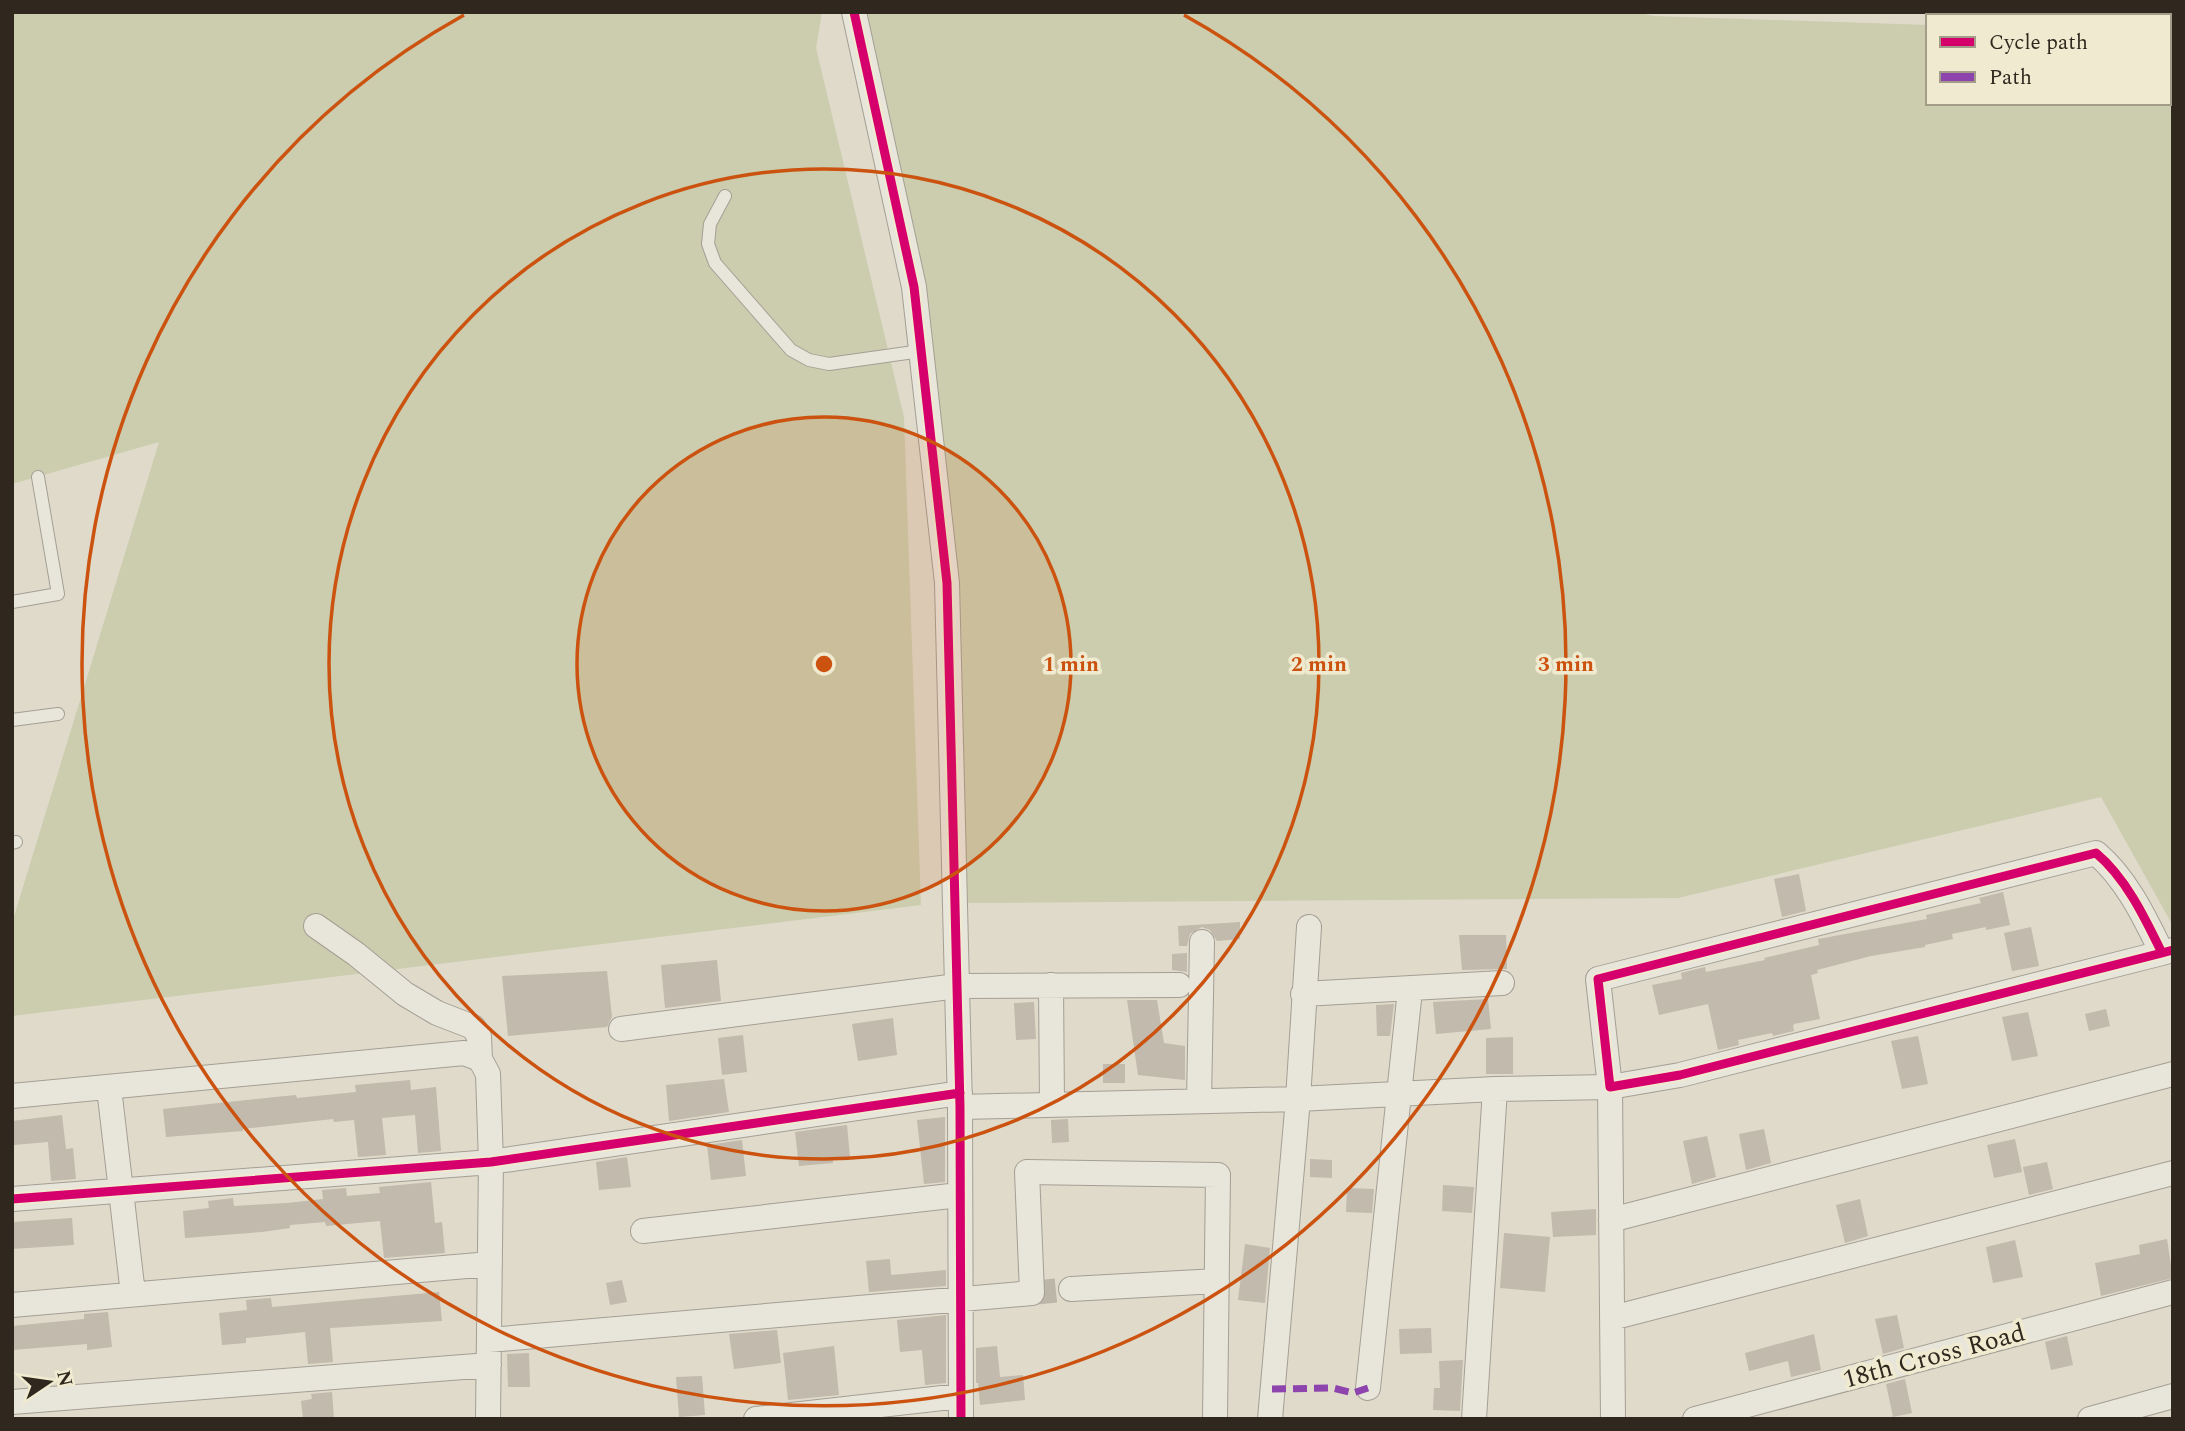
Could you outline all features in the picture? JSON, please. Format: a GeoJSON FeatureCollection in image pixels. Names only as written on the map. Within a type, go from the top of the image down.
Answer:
{"type":"FeatureCollection","features":[{"type":"Feature","properties":{"kind":"street"},"geometry":{"type":"LineString","coordinates":[[756,1419],[960,1407],[960,1100],[947,583],[914,287],[854,12]]}},
{"type":"Feature","properties":{"kind":"street"},"geometry":{"type":"LineString","coordinates":[[12,1199],[491,1162],[960,1100],[1052,1105],[1610,1087],[1692,1072],[2168,952],[2109,864],[2096,853],[1598,979],[1610,1087],[1613,1419]]}},
{"type":"Feature","properties":{"kind":"street"},"geometry":{"type":"LineString","coordinates":[[316,926],[405,994],[437,1013],[473,1027],[479,1036],[480,1059],[488,1074],[491,1162],[488,1419]]}},
{"type":"Feature","properties":{"kind":"street"},"geometry":{"type":"LineString","coordinates":[[1270,1419],[1298,1099],[1309,927]]}},
{"type":"Feature","properties":{"kind":"street"},"geometry":{"type":"LineString","coordinates":[[1199,1101],[1202,942]]}},
{"type":"Feature","properties":{"kind":"street"},"geometry":{"type":"LineString","coordinates":[[1303,994],[1502,983]]}},
{"type":"Feature","properties":{"kind":"street"},"geometry":{"type":"LineString","coordinates":[[1051,985],[1052,1105]]}},
{"type":"Feature","properties":{"kind":"street"},"geometry":{"type":"LineString","coordinates":[[621,1030],[957,986],[1179,985]]}},
{"type":"Feature","properties":{"kind":"street"},"geometry":{"type":"LineString","coordinates":[[1368,1388],[1410,990]]}},
{"type":"Feature","properties":{"kind":"street"},"geometry":{"type":"LineString","coordinates":[[12,1096],[464,1053],[480,1059]]}},
{"type":"Feature","properties":{"kind":"street"},"geometry":{"type":"LineString","coordinates":[[1611,1220],[2173,1074]]}},
{"type":"Feature","properties":{"kind":"street"},"geometry":{"type":"LineString","coordinates":[[109,1088],[133,1294]]}},
{"type":"Feature","properties":{"kind":"street"},"geometry":{"type":"LineString","coordinates":[[1474,1419],[1495,1089]]}},
{"type":"Feature","properties":{"kind":"street"},"geometry":{"type":"LineString","coordinates":[[489,1340],[1032,1293],[1027,1172],[1218,1175],[1215,1419]]}},
{"type":"Feature","properties":{"kind":"street"},"geometry":{"type":"LineString","coordinates":[[1612,1318],[2173,1173]]}},
{"type":"Feature","properties":{"kind":"street"},"geometry":{"type":"LineString","coordinates":[[643,1231],[959,1195]]}},
{"type":"Feature","properties":{"kind":"street"},"geometry":{"type":"LineString","coordinates":[[12,1305],[489,1264]]}},
{"type":"Feature","properties":{"kind":"street"},"geometry":{"type":"LineString","coordinates":[[1070,1289],[1217,1281]]}},
{"type":"Feature","properties":{"kind":"street","name":"18th Cross Road"},"geometry":{"type":"LineString","coordinates":[[1695,1419],[2173,1292]]}},
{"type":"Feature","properties":{"kind":"street"},"geometry":{"type":"LineString","coordinates":[[12,1402],[489,1366]]}},
{"type":"Feature","properties":{"kind":"street"},"geometry":{"type":"LineString","coordinates":[[2090,1419],[2173,1396]]}},
{"type":"Feature","properties":{"kind":"street"},"geometry":{"type":"LineString","coordinates":[[2167,1419],[2173,1405]]}},
{"type":"Feature","properties":{"kind":"lane"},"geometry":{"type":"LineString","coordinates":[[725,196],[710,224],[708,244],[715,263],[792,350],[809,360],[829,364],[921,351]]}},
{"type":"Feature","properties":{"kind":"lane"},"geometry":{"type":"LineString","coordinates":[[12,602],[58,594],[38,477]]}},
{"type":"Feature","properties":{"kind":"lane"},"geometry":{"type":"LineString","coordinates":[[12,720],[58,714]]}},
{"type":"Feature","properties":{"kind":"green space"},"geometry":{"type":"Polygon","coordinates":[[[12,12],[822,12],[816,48],[904,417],[921,905],[12,1016],[12,923],[159,442],[12,484],[12,12]]]}},
{"type":"Feature","properties":{"kind":"green space"},"geometry":{"type":"Polygon","coordinates":[[[866,12],[1635,12],[1653,16],[1926,25],[1926,105],[2171,105],[2173,32],[2173,926],[2101,797],[1678,898],[966,903],[930,321],[866,12]]]}},
{"type":"Feature","properties":{"kind":"building"},"geometry":{"type":"Polygon","coordinates":[[[1799,874],[1806,911],[1782,917],[1774,879],[1799,874]]]}},
{"type":"Feature","properties":{"kind":"building"},"geometry":{"type":"Polygon","coordinates":[[[2003,892],[2010,925],[1952,934],[1953,939],[1925,947],[1871,956],[1817,970],[1818,973],[1811,975],[1820,1019],[1794,1024],[1794,1031],[1738,1040],[1739,1045],[1718,1050],[1708,1004],[1659,1015],[1652,985],[1682,979],[1681,973],[1705,967],[1706,972],[1765,960],[1764,958],[1819,945],[1818,939],[1927,919],[1926,915],[1981,903],[1979,898],[2003,892]]]}},
{"type":"Feature","properties":{"kind":"building"},"geometry":{"type":"Polygon","coordinates":[[[1240,922],[1240,939],[1217,941],[1210,930],[1202,927],[1190,934],[1187,946],[1179,946],[1178,926],[1240,922]]]}},
{"type":"Feature","properties":{"kind":"building"},"geometry":{"type":"Polygon","coordinates":[[[2031,927],[2039,966],[2012,971],[2004,933],[2031,927]]]}},
{"type":"Feature","properties":{"kind":"building"},"geometry":{"type":"Polygon","coordinates":[[[1459,935],[1506,935],[1507,969],[1462,970],[1459,935]]]}},
{"type":"Feature","properties":{"kind":"building"},"geometry":{"type":"Polygon","coordinates":[[[1187,953],[1187,972],[1172,970],[1172,954],[1187,953]]]}},
{"type":"Feature","properties":{"kind":"building"},"geometry":{"type":"Polygon","coordinates":[[[717,960],[721,1001],[665,1008],[661,965],[717,960]]]}},
{"type":"Feature","properties":{"kind":"building"},"geometry":{"type":"Polygon","coordinates":[[[607,971],[612,1017],[607,1027],[508,1036],[502,976],[607,971]]]}},
{"type":"Feature","properties":{"kind":"building"},"geometry":{"type":"Polygon","coordinates":[[[1488,999],[1491,1029],[1436,1034],[1433,1002],[1488,999]]]}},
{"type":"Feature","properties":{"kind":"building"},"geometry":{"type":"Polygon","coordinates":[[[1127,1000],[1157,1000],[1164,1043],[1185,1046],[1185,1080],[1138,1075],[1127,1000]]]}},
{"type":"Feature","properties":{"kind":"building"},"geometry":{"type":"Polygon","coordinates":[[[1034,1002],[1036,1039],[1016,1040],[1014,1003],[1034,1002]]]}},
{"type":"Feature","properties":{"kind":"building"},"geometry":{"type":"Polygon","coordinates":[[[1394,1004],[1390,1036],[1377,1036],[1376,1005],[1394,1004]]]}},
{"type":"Feature","properties":{"kind":"building"},"geometry":{"type":"Polygon","coordinates":[[[2106,1009],[2110,1026],[2089,1031],[2085,1014],[2106,1009]]]}},
{"type":"Feature","properties":{"kind":"building"},"geometry":{"type":"Polygon","coordinates":[[[2028,1012],[2038,1056],[2012,1061],[2002,1017],[2028,1012]]]}},
{"type":"Feature","properties":{"kind":"building"},"geometry":{"type":"Polygon","coordinates":[[[893,1018],[897,1055],[858,1061],[852,1024],[893,1018]]]}},
{"type":"Feature","properties":{"kind":"building"},"geometry":{"type":"Polygon","coordinates":[[[743,1035],[747,1072],[722,1075],[718,1038],[743,1035]]]}},
{"type":"Feature","properties":{"kind":"building"},"geometry":{"type":"Polygon","coordinates":[[[1918,1036],[1928,1084],[1902,1089],[1891,1041],[1918,1036]]]}},
{"type":"Feature","properties":{"kind":"building"},"geometry":{"type":"Polygon","coordinates":[[[1513,1037],[1513,1074],[1486,1074],[1486,1038],[1513,1037]]]}},
{"type":"Feature","properties":{"kind":"building"},"geometry":{"type":"Polygon","coordinates":[[[1103,1064],[1125,1064],[1125,1083],[1103,1083],[1103,1064]]]}},
{"type":"Feature","properties":{"kind":"building"},"geometry":{"type":"Polygon","coordinates":[[[724,1079],[729,1112],[669,1121],[666,1085],[724,1079]]]}},
{"type":"Feature","properties":{"kind":"building"},"geometry":{"type":"Polygon","coordinates":[[[410,1080],[411,1090],[436,1087],[441,1151],[418,1153],[415,1115],[382,1118],[386,1155],[358,1157],[354,1120],[334,1122],[333,1119],[243,1131],[166,1137],[163,1109],[296,1095],[297,1098],[356,1092],[355,1085],[410,1080]]]}},
{"type":"Feature","properties":{"kind":"building"},"geometry":{"type":"Polygon","coordinates":[[[62,1115],[66,1149],[73,1148],[76,1179],[51,1181],[48,1142],[14,1145],[12,1121],[62,1115]]]}},
{"type":"Feature","properties":{"kind":"building"},"geometry":{"type":"Polygon","coordinates":[[[945,1117],[945,1182],[924,1184],[917,1120],[945,1117]]]}},
{"type":"Feature","properties":{"kind":"building"},"geometry":{"type":"Polygon","coordinates":[[[1068,1119],[1069,1142],[1052,1143],[1051,1120],[1068,1119]]]}},
{"type":"Feature","properties":{"kind":"building"},"geometry":{"type":"Polygon","coordinates":[[[847,1125],[850,1157],[833,1159],[833,1163],[799,1166],[795,1132],[847,1125]]]}},
{"type":"Feature","properties":{"kind":"building"},"geometry":{"type":"Polygon","coordinates":[[[1764,1129],[1771,1163],[1746,1170],[1739,1134],[1764,1129]]]}},
{"type":"Feature","properties":{"kind":"building"},"geometry":{"type":"Polygon","coordinates":[[[1707,1136],[1716,1177],[1692,1184],[1683,1141],[1707,1136]]]}},
{"type":"Feature","properties":{"kind":"building"},"geometry":{"type":"Polygon","coordinates":[[[2015,1139],[2022,1172],[1994,1178],[1987,1145],[2015,1139]]]}},
{"type":"Feature","properties":{"kind":"building"},"geometry":{"type":"Polygon","coordinates":[[[742,1140],[746,1176],[711,1180],[707,1145],[742,1140]]]}},
{"type":"Feature","properties":{"kind":"building"},"geometry":{"type":"Polygon","coordinates":[[[627,1157],[631,1187],[599,1190],[596,1162],[627,1157]]]}},
{"type":"Feature","properties":{"kind":"building"},"geometry":{"type":"Polygon","coordinates":[[[1310,1159],[1332,1160],[1332,1178],[1310,1177],[1310,1159]]]}},
{"type":"Feature","properties":{"kind":"building"},"geometry":{"type":"Polygon","coordinates":[[[2047,1162],[2053,1189],[2029,1195],[2023,1167],[2047,1162]]]}},
{"type":"Feature","properties":{"kind":"building"},"geometry":{"type":"Polygon","coordinates":[[[431,1182],[435,1223],[442,1222],[445,1253],[384,1258],[380,1221],[326,1226],[325,1222],[290,1225],[290,1228],[262,1232],[185,1238],[183,1211],[209,1208],[208,1201],[233,1198],[234,1206],[287,1203],[323,1199],[322,1190],[346,1188],[347,1196],[380,1193],[379,1187],[431,1182]]]}},
{"type":"Feature","properties":{"kind":"building"},"geometry":{"type":"Polygon","coordinates":[[[1443,1185],[1474,1187],[1472,1213],[1442,1211],[1443,1185]]]}},
{"type":"Feature","properties":{"kind":"building"},"geometry":{"type":"Polygon","coordinates":[[[1347,1188],[1374,1189],[1372,1213],[1346,1212],[1347,1188]]]}},
{"type":"Feature","properties":{"kind":"building"},"geometry":{"type":"Polygon","coordinates":[[[1860,1199],[1868,1236],[1845,1243],[1836,1205],[1860,1199]]]}},
{"type":"Feature","properties":{"kind":"building"},"geometry":{"type":"Polygon","coordinates":[[[1596,1209],[1596,1235],[1553,1237],[1551,1212],[1596,1209]]]}},
{"type":"Feature","properties":{"kind":"building"},"geometry":{"type":"Polygon","coordinates":[[[72,1218],[74,1245],[12,1249],[12,1222],[72,1218]]]}},
{"type":"Feature","properties":{"kind":"building"},"geometry":{"type":"Polygon","coordinates":[[[1504,1233],[1550,1237],[1545,1292],[1500,1288],[1504,1233]]]}},
{"type":"Feature","properties":{"kind":"building"},"geometry":{"type":"Polygon","coordinates":[[[2167,1239],[2173,1278],[2101,1296],[2095,1263],[2140,1254],[2139,1245],[2167,1239]]]}},
{"type":"Feature","properties":{"kind":"building"},"geometry":{"type":"Polygon","coordinates":[[[2015,1240],[2023,1277],[1993,1283],[1986,1247],[2015,1240]]]}},
{"type":"Feature","properties":{"kind":"building"},"geometry":{"type":"Polygon","coordinates":[[[1245,1244],[1270,1248],[1265,1303],[1238,1300],[1245,1244]]]}},
{"type":"Feature","properties":{"kind":"building"},"geometry":{"type":"Polygon","coordinates":[[[890,1259],[891,1275],[946,1270],[946,1286],[869,1292],[866,1261],[890,1259]]]}},
{"type":"Feature","properties":{"kind":"building"},"geometry":{"type":"Polygon","coordinates":[[[622,1280],[627,1302],[610,1305],[606,1283],[622,1280]]]}},
{"type":"Feature","properties":{"kind":"building"},"geometry":{"type":"Polygon","coordinates":[[[439,1292],[442,1321],[330,1328],[333,1362],[308,1364],[305,1332],[246,1338],[246,1343],[222,1345],[219,1313],[247,1310],[246,1300],[271,1298],[272,1307],[439,1292]]]}},
{"type":"Feature","properties":{"kind":"building"},"geometry":{"type":"Polygon","coordinates":[[[108,1312],[112,1347],[87,1350],[87,1344],[12,1350],[12,1326],[84,1319],[84,1314],[108,1312]]]}},
{"type":"Feature","properties":{"kind":"building"},"geometry":{"type":"Polygon","coordinates":[[[946,1315],[946,1383],[925,1385],[922,1350],[900,1352],[897,1320],[946,1315]]]}},
{"type":"Feature","properties":{"kind":"building"},"geometry":{"type":"Polygon","coordinates":[[[1897,1315],[1904,1348],[1883,1354],[1875,1319],[1897,1315]]]}},
{"type":"Feature","properties":{"kind":"building"},"geometry":{"type":"Polygon","coordinates":[[[1431,1328],[1432,1353],[1400,1354],[1399,1329],[1431,1328]]]}},
{"type":"Feature","properties":{"kind":"building"},"geometry":{"type":"Polygon","coordinates":[[[777,1330],[781,1363],[734,1369],[729,1334],[777,1330]]]}},
{"type":"Feature","properties":{"kind":"building"},"geometry":{"type":"Polygon","coordinates":[[[1814,1334],[1821,1370],[1791,1377],[1788,1361],[1749,1371],[1745,1353],[1814,1334]]]}},
{"type":"Feature","properties":{"kind":"building"},"geometry":{"type":"Polygon","coordinates":[[[2067,1336],[2073,1365],[2051,1370],[2045,1342],[2067,1336]]]}},
{"type":"Feature","properties":{"kind":"building"},"geometry":{"type":"Polygon","coordinates":[[[834,1346],[839,1395],[788,1400],[783,1353],[834,1346]]]}},
{"type":"Feature","properties":{"kind":"building"},"geometry":{"type":"Polygon","coordinates":[[[997,1346],[1000,1377],[1023,1375],[1025,1400],[980,1405],[976,1383],[976,1348],[997,1346]]]}},
{"type":"Feature","properties":{"kind":"building"},"geometry":{"type":"Polygon","coordinates":[[[529,1353],[530,1387],[508,1387],[507,1354],[529,1353]]]}},
{"type":"Feature","properties":{"kind":"building"},"geometry":{"type":"Polygon","coordinates":[[[1463,1360],[1460,1411],[1433,1410],[1434,1388],[1440,1388],[1439,1361],[1463,1360]]]}},
{"type":"Feature","properties":{"kind":"building"},"geometry":{"type":"Polygon","coordinates":[[[702,1376],[705,1415],[679,1417],[676,1377],[702,1376]]]}},
{"type":"Feature","properties":{"kind":"building"},"geometry":{"type":"Polygon","coordinates":[[[1905,1379],[1912,1413],[1893,1417],[1886,1384],[1905,1379]]]}},
{"type":"Feature","properties":{"kind":"building"},"geometry":{"type":"Polygon","coordinates":[[[332,1392],[334,1419],[303,1419],[301,1401],[312,1399],[311,1394],[332,1392]]]}},
{"type":"Feature","properties":{"kind":"tunnel"},"geometry":{"type":"LineString","coordinates":[[1032,1293],[1071,1289]]}},
{"type":"Feature","properties":{"kind":"marked path"},"geometry":{"type":"LineString","coordinates":[[1272,1389],[1333,1388],[1353,1393],[1368,1388]]}},
{"type":"Feature","properties":{"kind":"cycle path"},"geometry":{"type":"LineString","coordinates":[[854,12],[914,287],[947,583],[960,1107],[961,1419]]}},
{"type":"Feature","properties":{"kind":"cycle path"},"geometry":{"type":"LineString","coordinates":[[2162,953],[2126,886],[2096,853],[1598,979],[1610,1087],[1680,1075],[2162,953],[2173,950]]}},
{"type":"Feature","properties":{"kind":"cycle path"},"geometry":{"type":"LineString","coordinates":[[12,1199],[491,1162],[960,1093]]}}]}
